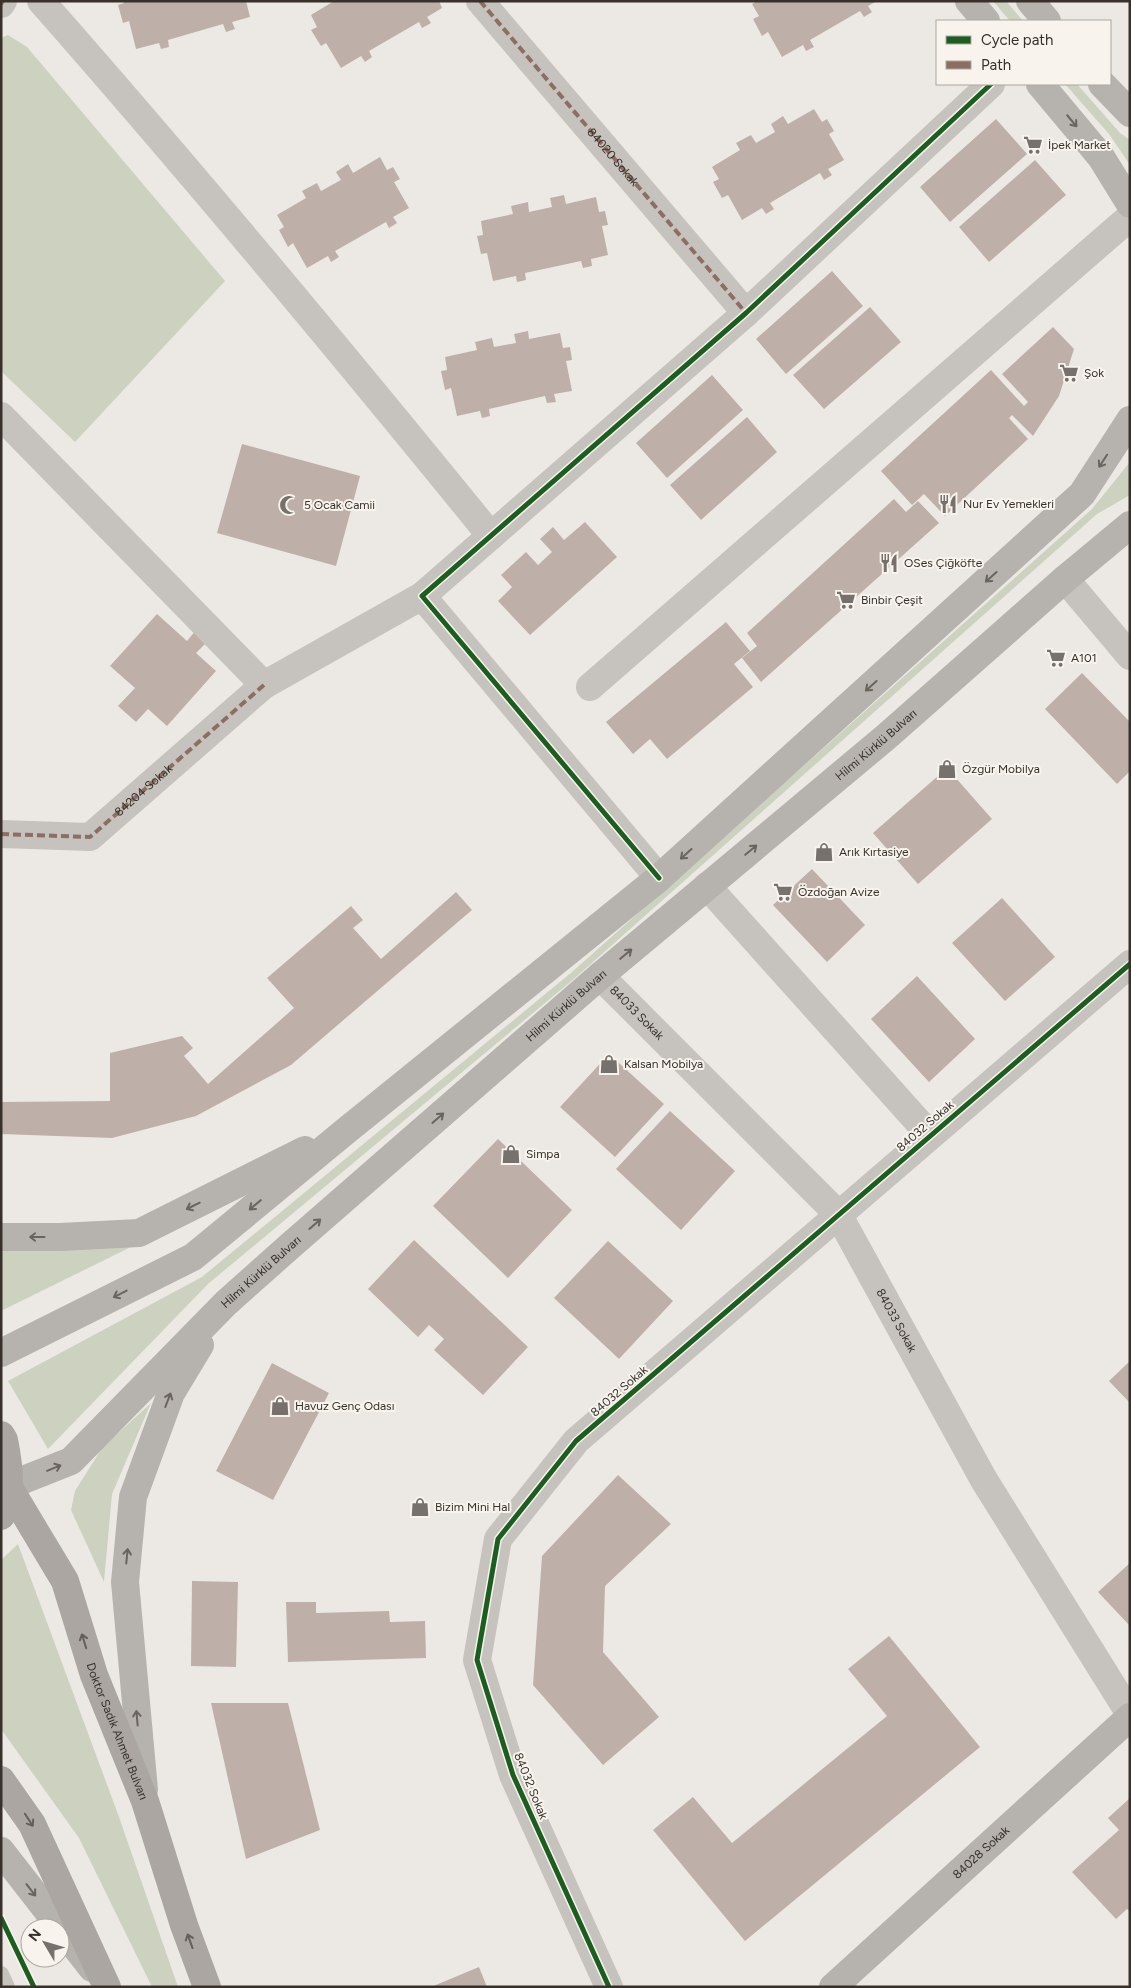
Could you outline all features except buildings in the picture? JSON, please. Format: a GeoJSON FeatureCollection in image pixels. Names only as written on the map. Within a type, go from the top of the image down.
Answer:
{"type":"FeatureCollection","features":[{"type":"Feature","properties":{"kind":"main road"},"geometry":{"type":"LineString","coordinates":[[969,1],[985,20]]}},
{"type":"Feature","properties":{"kind":"main road"},"geometry":{"type":"LineString","coordinates":[[1030,1],[1046,20]]}},
{"type":"Feature","properties":{"kind":"main road"},"geometry":{"type":"LineString","coordinates":[[1041,85],[1101,157],[1130,204]]}},
{"type":"Feature","properties":{"kind":"main road"},"geometry":{"type":"LineString","coordinates":[[1103,85],[1130,113]]}},
{"type":"Feature","properties":{"kind":"main road"},"geometry":{"type":"LineString","coordinates":[[1,1353],[193,1257],[659,878],[1082,494],[1130,420]]}},
{"type":"Feature","properties":{"kind":"main road","name":"Hilmi Kürklü Bulvarı"},"geometry":{"type":"LineString","coordinates":[[8,1486],[71,1461],[226,1303],[600,976],[886,737],[1065,578],[1130,525]]}},
{"type":"Feature","properties":{"kind":"main road"},"geometry":{"type":"LineString","coordinates":[[1,1237],[60,1237],[139,1232],[347,1130]]}},
{"type":"Feature","properties":{"kind":"main road"},"geometry":{"type":"LineString","coordinates":[[145,1801],[125,1582],[133,1497],[171,1393],[226,1303]]}},
{"type":"Feature","properties":{"kind":"main road"},"geometry":{"type":"LineString","coordinates":[[1,1435],[4,1440],[10,1474],[5,1508],[1,1516]]}},
{"type":"Feature","properties":{"kind":"main road","name":"Doktor Sadık Ahmet Bulvarı"},"geometry":{"type":"LineString","coordinates":[[8,1486],[65,1581],[94,1675],[145,1801],[184,1925],[207,1987]]}},
{"type":"Feature","properties":{"kind":"main road","name":"84028 Sokak"},"geometry":{"type":"LineString","coordinates":[[833,1987],[1130,1716]]}},
{"type":"Feature","properties":{"kind":"main road"},"geometry":{"type":"LineString","coordinates":[[1,1780],[32,1824],[107,1987]]}},
{"type":"Feature","properties":{"kind":"main road"},"geometry":{"type":"LineString","coordinates":[[1,1851],[107,1987]]}},
{"type":"Feature","properties":{"kind":"street"},"geometry":{"type":"LineString","coordinates":[[41,1],[133,105],[302,304],[491,536]]}},
{"type":"Feature","properties":{"kind":"street","name":"84020 Sokak"},"geometry":{"type":"LineString","coordinates":[[480,1],[746,313]]}},
{"type":"Feature","properties":{"kind":"street","name":"84204 Sokak"},"geometry":{"type":"LineString","coordinates":[[1,834],[90,838],[264,685],[422,596],[746,313],[990,85]]}},
{"type":"Feature","properties":{"kind":"street"},"geometry":{"type":"LineString","coordinates":[[590,687],[1130,216]]}},
{"type":"Feature","properties":{"kind":"street"},"geometry":{"type":"LineString","coordinates":[[1,416],[264,685]]}},
{"type":"Feature","properties":{"kind":"street"},"geometry":{"type":"LineString","coordinates":[[1065,578],[1130,656]]}},
{"type":"Feature","properties":{"kind":"street"},"geometry":{"type":"LineString","coordinates":[[422,596],[659,878]]}},
{"type":"Feature","properties":{"kind":"street"},"geometry":{"type":"LineString","coordinates":[[708,886],[930,1135]]}},
{"type":"Feature","properties":{"kind":"street","name":"84032 Sokak"},"geometry":{"type":"LineString","coordinates":[[609,1987],[513,1775],[477,1660],[498,1539],[576,1441],[1130,964]]}},
{"type":"Feature","properties":{"kind":"street","name":"84033 Sokak"},"geometry":{"type":"LineString","coordinates":[[600,976],[838,1214],[984,1480],[1130,1716]]}},
{"type":"Feature","properties":{"kind":"lane"},"geometry":{"type":"LineString","coordinates":[[1,1974],[7,1987]]}},
{"type":"Feature","properties":{"kind":"green space"},"geometry":{"type":"Polygon","coordinates":[[[993,1],[1006,1],[1022,20],[1009,20],[993,1]]]}},
{"type":"Feature","properties":{"kind":"green space"},"geometry":{"type":"Polygon","coordinates":[[[8,35],[27,47],[225,281],[75,442],[1,371],[1,38],[8,35]]]}},
{"type":"Feature","properties":{"kind":"green space"},"geometry":{"type":"Polygon","coordinates":[[[1066,85],[1078,85],[1120,133],[1130,140],[1130,165],[1109,134],[1066,85]]]}},
{"type":"Feature","properties":{"kind":"green space"},"geometry":{"type":"Polygon","coordinates":[[[1130,462],[1130,495],[1097,514],[575,978],[208,1284],[48,1449],[8,1381],[202,1277],[572,972],[1092,509],[1130,462]]]}},
{"type":"Feature","properties":{"kind":"green space"},"geometry":{"type":"Polygon","coordinates":[[[139,1243],[1,1311],[1,1248],[139,1243]]]}},
{"type":"Feature","properties":{"kind":"green space"},"geometry":{"type":"Polygon","coordinates":[[[151,1403],[112,1494],[104,1582],[71,1510],[75,1491],[102,1448],[151,1403]]]}},
{"type":"Feature","properties":{"kind":"green space"},"geometry":{"type":"Polygon","coordinates":[[[18,1544],[119,1817],[178,1987],[152,1987],[79,1838],[1,1729],[1,1560],[18,1544]]]}},
{"type":"Feature","properties":{"kind":"marked path"},"geometry":{"type":"LineString","coordinates":[[480,1],[746,313]]}},
{"type":"Feature","properties":{"kind":"marked path"},"geometry":{"type":"LineString","coordinates":[[1,834],[90,837],[264,685]]}},
{"type":"Feature","properties":{"kind":"cycle path"},"geometry":{"type":"LineString","coordinates":[[659,878],[422,596],[746,313],[990,85]]}},
{"type":"Feature","properties":{"kind":"cycle path"},"geometry":{"type":"LineString","coordinates":[[609,1987],[513,1775],[477,1660],[498,1539],[576,1441],[1130,964]]}},
{"type":"Feature","properties":{"kind":"cycle path"},"geometry":{"type":"LineString","coordinates":[[1,1918],[34,1987]]}},
{"type":"Feature","properties":{"kind":"place","name":"İpek Market"},"geometry":{"type":"Point","coordinates":[1033,145]}},
{"type":"Feature","properties":{"kind":"place","name":"Şok"},"geometry":{"type":"Point","coordinates":[1069,373]}},
{"type":"Feature","properties":{"kind":"place","name":"Nur Ev Yemekleri"},"geometry":{"type":"Point","coordinates":[948,504]}},
{"type":"Feature","properties":{"kind":"place","name":"5 Ocak Camii"},"geometry":{"type":"Point","coordinates":[289,505]}},
{"type":"Feature","properties":{"kind":"place","name":"OSes Çiğköfte"},"geometry":{"type":"Point","coordinates":[889,563]}},
{"type":"Feature","properties":{"kind":"place","name":"Binbir Çeşit"},"geometry":{"type":"Point","coordinates":[846,600]}},
{"type":"Feature","properties":{"kind":"place","name":"A101"},"geometry":{"type":"Point","coordinates":[1056,658]}},
{"type":"Feature","properties":{"kind":"place","name":"Özgür Mobilya"},"geometry":{"type":"Point","coordinates":[947,769]}},
{"type":"Feature","properties":{"kind":"place","name":"Arık Kırtasiye"},"geometry":{"type":"Point","coordinates":[824,852]}},
{"type":"Feature","properties":{"kind":"place","name":"Özdoğan Avize"},"geometry":{"type":"Point","coordinates":[783,892]}},
{"type":"Feature","properties":{"kind":"place","name":"Kalsan Mobilya"},"geometry":{"type":"Point","coordinates":[609,1064]}},
{"type":"Feature","properties":{"kind":"place","name":"Simpa"},"geometry":{"type":"Point","coordinates":[511,1154]}},
{"type":"Feature","properties":{"kind":"place","name":"Havuz Genç Odası"},"geometry":{"type":"Point","coordinates":[280,1406]}},
{"type":"Feature","properties":{"kind":"place","name":"Bizim Mini Hal"},"geometry":{"type":"Point","coordinates":[420,1507]}}]}
